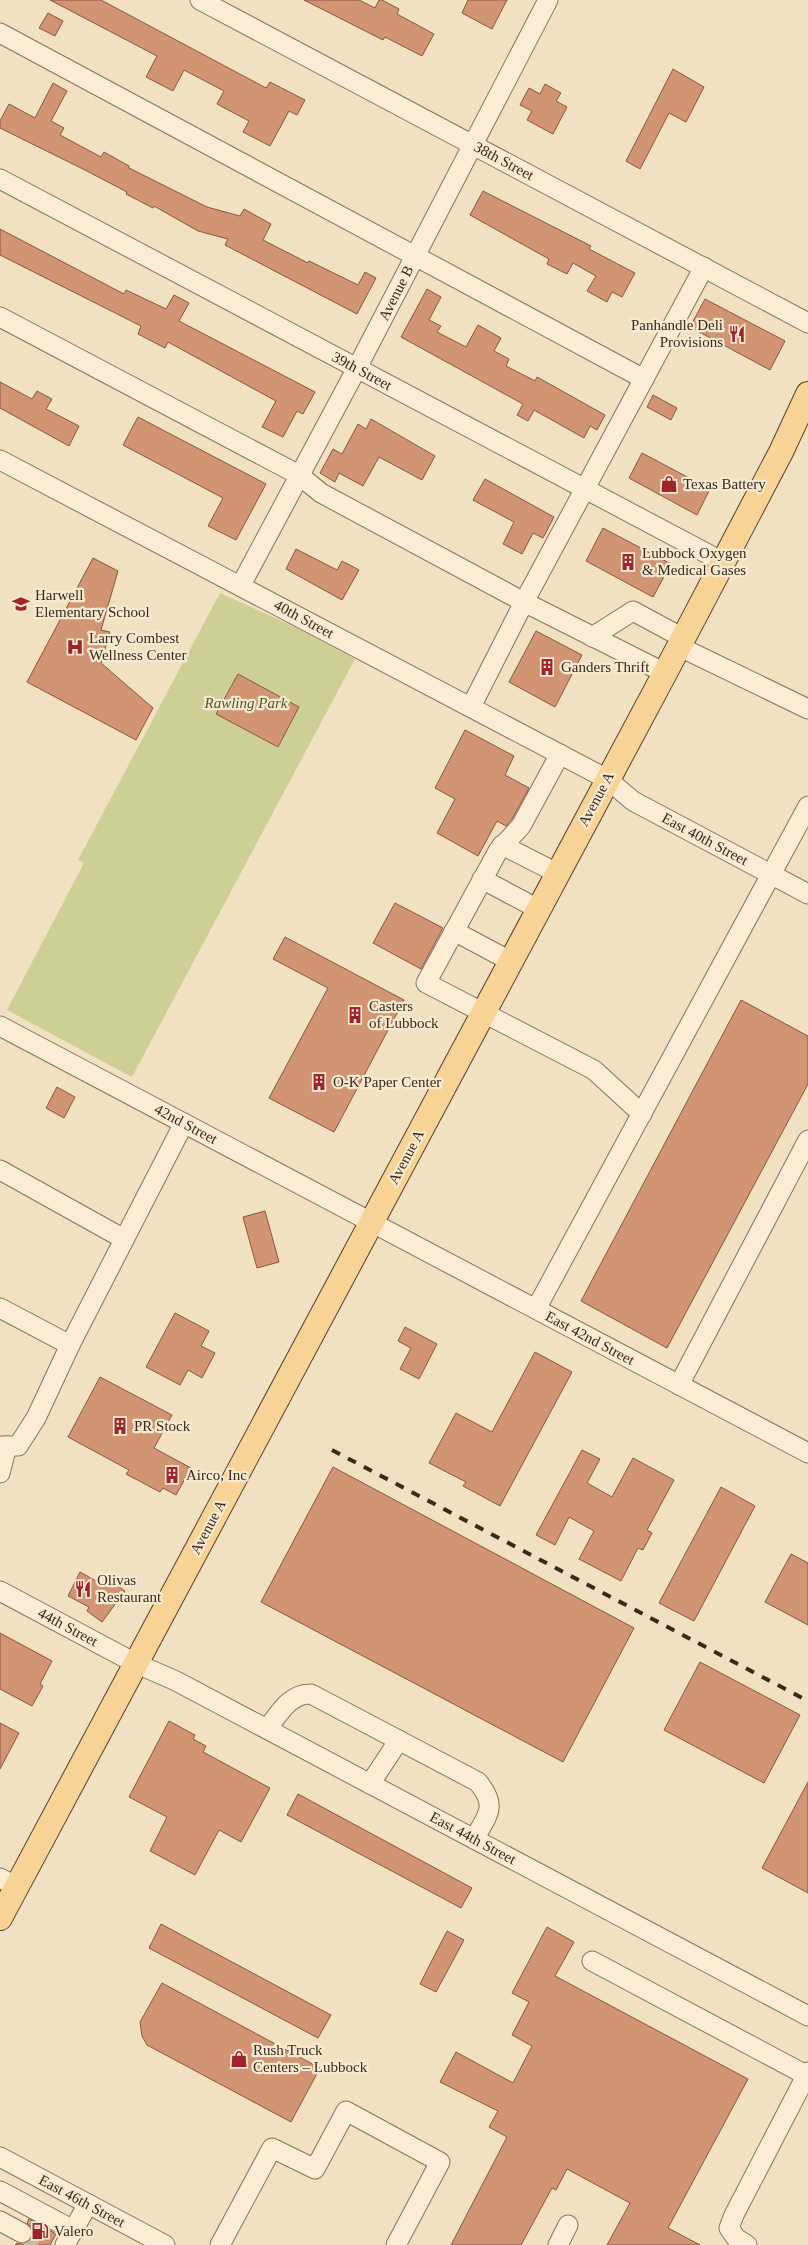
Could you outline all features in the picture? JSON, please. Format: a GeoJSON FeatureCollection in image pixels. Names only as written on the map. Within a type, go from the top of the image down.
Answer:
{"type":"FeatureCollection","features":[{"type":"Feature","properties":{"kind":"main road","name":"Avenue A"},"geometry":{"type":"LineString","coordinates":[[0,1918],[8,1882],[136,1663],[681,642],[781,452],[808,394]]}},
{"type":"Feature","properties":{"kind":"street","name":"38th Street"},"geometry":{"type":"LineString","coordinates":[[200,0],[808,322]]}},
{"type":"Feature","properties":{"kind":"street","name":"Avenue B"},"geometry":{"type":"LineString","coordinates":[[241,586],[473,145],[544,1]]}},
{"type":"Feature","properties":{"kind":"street"},"geometry":{"type":"LineString","coordinates":[[0,33],[644,379]]}},
{"type":"Feature","properties":{"kind":"street","name":"39th Street"},"geometry":{"type":"LineString","coordinates":[[0,179],[723,562]]}},
{"type":"Feature","properties":{"kind":"street"},"geometry":{"type":"LineString","coordinates":[[471,707],[524,602],[704,267]]}},
{"type":"Feature","properties":{"kind":"street"},"geometry":{"type":"LineString","coordinates":[[0,317],[300,476],[321,492],[524,602],[665,672]]}},
{"type":"Feature","properties":{"kind":"street","name":"40th Street"},"geometry":{"type":"LineString","coordinates":[[0,460],[607,779]]}},
{"type":"Feature","properties":{"kind":"street"},"geometry":{"type":"LineString","coordinates":[[592,637],[633,611],[681,642],[808,709]]}},
{"type":"Feature","properties":{"kind":"street"},"geometry":{"type":"LineString","coordinates":[[560,754],[521,826],[502,845],[482,879],[426,983],[594,1070],[642,1114]]}},
{"type":"Feature","properties":{"kind":"street","name":"East 40th Street"},"geometry":{"type":"LineString","coordinates":[[607,779],[633,801],[808,894]]}},
{"type":"Feature","properties":{"kind":"street"},"geometry":{"type":"LineString","coordinates":[[536,1309],[808,806]]}},
{"type":"Feature","properties":{"kind":"street"},"geometry":{"type":"LineString","coordinates":[[502,845],[557,873]]}},
{"type":"Feature","properties":{"kind":"street"},"geometry":{"type":"LineString","coordinates":[[482,879],[538,909]]}},
{"type":"Feature","properties":{"kind":"street"},"geometry":{"type":"LineString","coordinates":[[454,931],[510,961]]}},
{"type":"Feature","properties":{"kind":"street","name":"42nd Street"},"geometry":{"type":"LineString","coordinates":[[0,1026],[371,1222]]}},
{"type":"Feature","properties":{"kind":"street"},"geometry":{"type":"LineString","coordinates":[[0,1473],[4,1446],[18,1446],[36,1418],[70,1345],[184,1123]]}},
{"type":"Feature","properties":{"kind":"street"},"geometry":{"type":"LineString","coordinates":[[679,1385],[808,1140]]}},
{"type":"Feature","properties":{"kind":"street"},"geometry":{"type":"LineString","coordinates":[[0,1170],[124,1239]]}},
{"type":"Feature","properties":{"kind":"street","name":"East 42nd Street"},"geometry":{"type":"LineString","coordinates":[[371,1222],[808,1454]]}},
{"type":"Feature","properties":{"kind":"street"},"geometry":{"type":"LineString","coordinates":[[0,1308],[70,1345]]}},
{"type":"Feature","properties":{"kind":"street","name":"44th Street"},"geometry":{"type":"LineString","coordinates":[[0,1591],[136,1663]]}},
{"type":"Feature","properties":{"kind":"street","name":"East 44th Street"},"geometry":{"type":"LineString","coordinates":[[136,1663],[176,1681],[808,2016]]}},
{"type":"Feature","properties":{"kind":"street"},"geometry":{"type":"LineString","coordinates":[[267,1729],[290,1701],[301,1694],[311,1694],[399,1740],[478,1782],[488,1794],[490,1810],[474,1839]]}},
{"type":"Feature","properties":{"kind":"street"},"geometry":{"type":"LineString","coordinates":[[370,1784],[399,1740]]}},
{"type":"Feature","properties":{"kind":"street"},"geometry":{"type":"LineString","coordinates":[[592,1961],[807,2073],[729,2228],[736,2238],[747,2245]]}},
{"type":"Feature","properties":{"kind":"street"},"geometry":{"type":"LineString","coordinates":[[220,2245],[272,2148],[315,2169],[346,2111],[440,2162],[396,2245]]}},
{"type":"Feature","properties":{"kind":"street"},"geometry":{"type":"LineString","coordinates":[[0,2181],[5,2160]]}},
{"type":"Feature","properties":{"kind":"street","name":"East 46th Street"},"geometry":{"type":"LineString","coordinates":[[5,2160],[88,2204],[139,2239],[165,2245]]}},
{"type":"Feature","properties":{"kind":"street"},"geometry":{"type":"LineString","coordinates":[[0,2191],[69,2237],[88,2204]]}},
{"type":"Feature","properties":{"kind":"street"},"geometry":{"type":"LineString","coordinates":[[0,2221],[22,2233]]}},
{"type":"Feature","properties":{"kind":"street"},"geometry":{"type":"LineString","coordinates":[[558,2245],[568,2225]]}},
{"type":"Feature","properties":{"kind":"green space","name":"Rawling Park"},"geometry":{"type":"Polygon","coordinates":[[[220,593],[295,627],[355,659],[132,1077],[7,1010],[84,863],[78,860],[220,593]]]}},
{"type":"Feature","properties":{"kind":"building"},"geometry":{"type":"Polygon","coordinates":[[[50,0],[101,0],[266,88],[270,82],[305,100],[297,115],[289,111],[270,146],[243,132],[249,121],[217,104],[224,91],[184,70],[173,91],[146,77],[157,56],[50,0]]]}},
{"type":"Feature","properties":{"kind":"building"},"geometry":{"type":"Polygon","coordinates":[[[304,0],[359,0],[375,8],[379,0],[382,0],[399,9],[397,14],[434,34],[422,56],[385,37],[383,40],[304,0]]]}},
{"type":"Feature","properties":{"kind":"building"},"geometry":{"type":"Polygon","coordinates":[[[468,0],[507,0],[492,29],[462,13],[468,0]]]}},
{"type":"Feature","properties":{"kind":"building"},"geometry":{"type":"Polygon","coordinates":[[[48,13],[63,21],[55,36],[39,28],[48,13]]]}},
{"type":"Feature","properties":{"kind":"building"},"geometry":{"type":"Polygon","coordinates":[[[673,69],[704,87],[686,122],[669,113],[640,169],[626,161],[673,69]]]}},
{"type":"Feature","properties":{"kind":"building"},"geometry":{"type":"Polygon","coordinates":[[[53,83],[67,91],[51,121],[64,128],[60,135],[101,157],[104,152],[129,166],[129,168],[207,207],[240,216],[244,209],[271,224],[263,240],[308,263],[309,261],[358,285],[365,272],[376,278],[357,314],[225,245],[228,239],[198,231],[154,206],[153,208],[126,194],[127,192],[85,170],[0,128],[0,121],[9,104],[35,118],[53,83]]]}},
{"type":"Feature","properties":{"kind":"building"},"geometry":{"type":"Polygon","coordinates":[[[545,84],[561,93],[556,101],[567,107],[553,134],[527,120],[532,111],[520,105],[529,88],[540,94],[545,84]]]}},
{"type":"Feature","properties":{"kind":"building"},"geometry":{"type":"Polygon","coordinates":[[[483,191],[591,246],[589,249],[635,273],[622,297],[612,292],[607,302],[587,291],[596,276],[573,263],[567,274],[547,264],[549,259],[470,215],[483,191]]]}},
{"type":"Feature","properties":{"kind":"building"},"geometry":{"type":"Polygon","coordinates":[[[0,229],[124,294],[126,290],[166,309],[174,295],[189,303],[179,321],[315,392],[303,414],[297,411],[283,437],[262,427],[276,401],[168,342],[165,348],[138,334],[141,326],[0,255],[0,229]]]}},
{"type":"Feature","properties":{"kind":"building"},"geometry":{"type":"Polygon","coordinates":[[[427,289],[441,297],[429,320],[441,326],[437,332],[466,347],[478,325],[501,338],[494,351],[509,359],[506,366],[535,381],[537,377],[605,415],[597,430],[590,426],[584,438],[534,410],[528,421],[517,415],[523,404],[401,337],[427,289]]]}},
{"type":"Feature","properties":{"kind":"building","name":"Panhandle Deli Provisions"},"geometry":{"type":"Polygon","coordinates":[[[705,299],[785,341],[770,370],[690,327],[705,299]]]}},
{"type":"Feature","properties":{"kind":"building"},"geometry":{"type":"Polygon","coordinates":[[[0,382],[32,399],[37,391],[52,399],[46,409],[79,426],[69,446],[0,408],[0,382]]]}},
{"type":"Feature","properties":{"kind":"building"},"geometry":{"type":"Polygon","coordinates":[[[653,395],[677,408],[671,420],[647,407],[653,395]]]}},
{"type":"Feature","properties":{"kind":"building"},"geometry":{"type":"Polygon","coordinates":[[[138,417],[266,484],[236,540],[208,526],[223,498],[123,445],[138,417]]]}},
{"type":"Feature","properties":{"kind":"building"},"geometry":{"type":"Polygon","coordinates":[[[371,419],[435,456],[422,480],[379,457],[363,486],[339,473],[335,482],[320,473],[333,449],[342,454],[358,424],[366,429],[371,419]]]}},
{"type":"Feature","properties":{"kind":"building","name":"Texas Battery"},"geometry":{"type":"Polygon","coordinates":[[[642,453],[710,489],[697,515],[629,478],[642,453]]]}},
{"type":"Feature","properties":{"kind":"building"},"geometry":{"type":"Polygon","coordinates":[[[485,479],[554,517],[543,538],[533,533],[522,554],[503,544],[514,522],[473,500],[485,479]]]}},
{"type":"Feature","properties":{"kind":"building","name":"Lubbock Oxygen & Medical Gases"},"geometry":{"type":"Polygon","coordinates":[[[603,528],[671,564],[653,597],[586,561],[603,528]]]}},
{"type":"Feature","properties":{"kind":"building"},"geometry":{"type":"Polygon","coordinates":[[[296,549],[337,570],[342,561],[359,570],[342,600],[286,569],[296,549]]]}},
{"type":"Feature","properties":{"kind":"building","name":"Larry Combest Wellness Center"},"geometry":{"type":"Polygon","coordinates":[[[93,558],[118,571],[101,630],[110,632],[101,663],[153,708],[136,740],[27,682],[93,558]]]}},
{"type":"Feature","properties":{"kind":"building","name":"Ganders Thrift"},"geometry":{"type":"Polygon","coordinates":[[[536,631],[582,655],[555,707],[509,682],[536,631]]]}},
{"type":"Feature","properties":{"kind":"building"},"geometry":{"type":"Polygon","coordinates":[[[238,674],[299,707],[278,747],[216,714],[238,674]]]}},
{"type":"Feature","properties":{"kind":"building"},"geometry":{"type":"Polygon","coordinates":[[[465,730],[514,756],[505,775],[529,788],[512,819],[506,826],[497,821],[478,856],[437,833],[455,799],[435,788],[465,730]]]}},
{"type":"Feature","properties":{"kind":"building"},"geometry":{"type":"Polygon","coordinates":[[[395,903],[443,928],[421,969],[373,943],[395,903]]]}},
{"type":"Feature","properties":{"kind":"building"},"geometry":{"type":"Polygon","coordinates":[[[285,937],[404,1000],[334,1132],[269,1098],[328,988],[273,959],[285,937]]]}},
{"type":"Feature","properties":{"kind":"building"},"geometry":{"type":"Polygon","coordinates":[[[741,1000],[808,1036],[808,1084],[667,1348],[581,1301],[741,1000]]]}},
{"type":"Feature","properties":{"kind":"building"},"geometry":{"type":"Polygon","coordinates":[[[57,1087],[75,1097],[64,1118],[46,1108],[57,1087]]]}},
{"type":"Feature","properties":{"kind":"building"},"geometry":{"type":"Polygon","coordinates":[[[265,1211],[279,1262],[257,1268],[243,1217],[265,1211]]]}},
{"type":"Feature","properties":{"kind":"building"},"geometry":{"type":"Polygon","coordinates":[[[175,1313],[209,1331],[201,1346],[215,1353],[202,1378],[188,1370],[180,1385],[146,1367],[175,1313]]]}},
{"type":"Feature","properties":{"kind":"building"},"geometry":{"type":"Polygon","coordinates":[[[405,1327],[437,1344],[419,1379],[400,1369],[411,1348],[398,1341],[405,1327]]]}},
{"type":"Feature","properties":{"kind":"building"},"geometry":{"type":"Polygon","coordinates":[[[535,1352],[572,1372],[500,1506],[463,1486],[466,1482],[429,1463],[456,1413],[492,1432],[535,1352]]]}},
{"type":"Feature","properties":{"kind":"building","name":"PR Stock"},"geometry":{"type":"Polygon","coordinates":[[[100,1377],[172,1415],[154,1448],[191,1468],[176,1495],[163,1488],[160,1492],[126,1474],[129,1470],[68,1437],[100,1377]]]}},
{"type":"Feature","properties":{"kind":"building"},"geometry":{"type":"Polygon","coordinates":[[[582,1450],[600,1459],[587,1483],[612,1497],[633,1458],[674,1480],[647,1530],[652,1533],[643,1550],[638,1548],[621,1581],[579,1559],[594,1531],[569,1517],[555,1545],[536,1535],[582,1450]]]}},
{"type":"Feature","properties":{"kind":"building"},"geometry":{"type":"Polygon","coordinates":[[[333,1467],[634,1628],[563,1762],[261,1602],[333,1467]]]}},
{"type":"Feature","properties":{"kind":"building"},"geometry":{"type":"Polygon","coordinates":[[[721,1487],[755,1506],[694,1621],[659,1603],[721,1487]]]}},
{"type":"Feature","properties":{"kind":"building"},"geometry":{"type":"Polygon","coordinates":[[[791,1554],[808,1563],[808,1625],[765,1602],[791,1554]]]}},
{"type":"Feature","properties":{"kind":"building"},"geometry":{"type":"Polygon","coordinates":[[[80,1572],[105,1586],[109,1580],[125,1591],[102,1622],[87,1611],[89,1607],[68,1596],[80,1572]]]}},
{"type":"Feature","properties":{"kind":"building"},"geometry":{"type":"Polygon","coordinates":[[[0,1633],[52,1661],[40,1684],[43,1686],[32,1706],[0,1689],[0,1633]]]}},
{"type":"Feature","properties":{"kind":"building"},"geometry":{"type":"Polygon","coordinates":[[[700,1662],[800,1715],[764,1783],[664,1730],[700,1662]]]}},
{"type":"Feature","properties":{"kind":"building"},"geometry":{"type":"Polygon","coordinates":[[[169,1721],[195,1735],[193,1739],[206,1746],[203,1752],[270,1788],[241,1842],[219,1830],[195,1875],[150,1851],[167,1817],[129,1797],[169,1721]]]}},
{"type":"Feature","properties":{"kind":"building"},"geometry":{"type":"Polygon","coordinates":[[[0,1723],[19,1733],[0,1769],[0,1723]]]}},
{"type":"Feature","properties":{"kind":"building"},"geometry":{"type":"Polygon","coordinates":[[[808,1782],[808,1893],[762,1868],[808,1782]]]}},
{"type":"Feature","properties":{"kind":"building"},"geometry":{"type":"Polygon","coordinates":[[[298,1794],[472,1888],[461,1908],[287,1815],[298,1794]]]}},
{"type":"Feature","properties":{"kind":"building"},"geometry":{"type":"Polygon","coordinates":[[[161,1924],[331,2015],[318,2038],[149,1948],[161,1924]]]}},
{"type":"Feature","properties":{"kind":"building"},"geometry":{"type":"Polygon","coordinates":[[[547,1927],[574,1942],[555,1976],[748,2079],[668,2228],[700,2245],[607,2245],[630,2203],[567,2169],[556,2190],[552,2188],[521,2245],[451,2245],[507,2137],[489,2127],[498,2111],[440,2082],[456,2052],[513,2083],[532,2046],[512,2035],[529,2002],[512,1993],[547,1927]]]}},
{"type":"Feature","properties":{"kind":"building"},"geometry":{"type":"Polygon","coordinates":[[[447,1931],[464,1940],[436,1992],[420,1984],[447,1931]]]}},
{"type":"Feature","properties":{"kind":"building","name":"Rush Truck Centers – Lubbock"},"geometry":{"type":"Polygon","coordinates":[[[162,1983],[320,2068],[291,2122],[147,2045],[142,2036],[140,2022],[162,1983]]]}},
{"type":"Feature","properties":{"kind":"building"},"geometry":{"type":"Polygon","coordinates":[[[29,2219],[56,2234],[50,2245],[15,2245],[17,2243],[27,2243],[32,2238],[32,2228],[27,2223],[29,2219]]]}},
{"type":"Feature","properties":{"kind":"tunnel"},"geometry":{"type":"LineString","coordinates":[[22,2233],[46,2245]]}},
{"type":"Feature","properties":{"kind":"railway"},"geometry":{"type":"LineString","coordinates":[[332,1450],[808,1701]]}},
{"type":"Feature","properties":{"kind":"place","name":"Panhandle Deli Provisions"},"geometry":{"type":"Point","coordinates":[737,334]}},
{"type":"Feature","properties":{"kind":"place","name":"Texas Battery"},"geometry":{"type":"Point","coordinates":[669,484]}},
{"type":"Feature","properties":{"kind":"place","name":"Lubbock Oxygen & Medical Gases"},"geometry":{"type":"Point","coordinates":[628,562]}},
{"type":"Feature","properties":{"kind":"place","name":"Harwell Elementary School"},"geometry":{"type":"Point","coordinates":[21,604]}},
{"type":"Feature","properties":{"kind":"place","name":"Larry Combest Wellness Center"},"geometry":{"type":"Point","coordinates":[75,647]}},
{"type":"Feature","properties":{"kind":"place","name":"Ganders Thrift"},"geometry":{"type":"Point","coordinates":[547,667]}},
{"type":"Feature","properties":{"kind":"place","name":"Casters of Lubbock"},"geometry":{"type":"Point","coordinates":[355,1015]}},
{"type":"Feature","properties":{"kind":"place","name":"O-K Paper Center"},"geometry":{"type":"Point","coordinates":[319,1082]}},
{"type":"Feature","properties":{"kind":"place","name":"PR Stock"},"geometry":{"type":"Point","coordinates":[120,1426]}},
{"type":"Feature","properties":{"kind":"place","name":"Airco, Inc"},"geometry":{"type":"Point","coordinates":[172,1475]}},
{"type":"Feature","properties":{"kind":"place","name":"Olivas Restaurant"},"geometry":{"type":"Point","coordinates":[83,1589]}},
{"type":"Feature","properties":{"kind":"place","name":"Rush Truck Centers – Lubbock"},"geometry":{"type":"Point","coordinates":[239,2059]}},
{"type":"Feature","properties":{"kind":"place","name":"Valero"},"geometry":{"type":"Point","coordinates":[40,2231]}}]}
